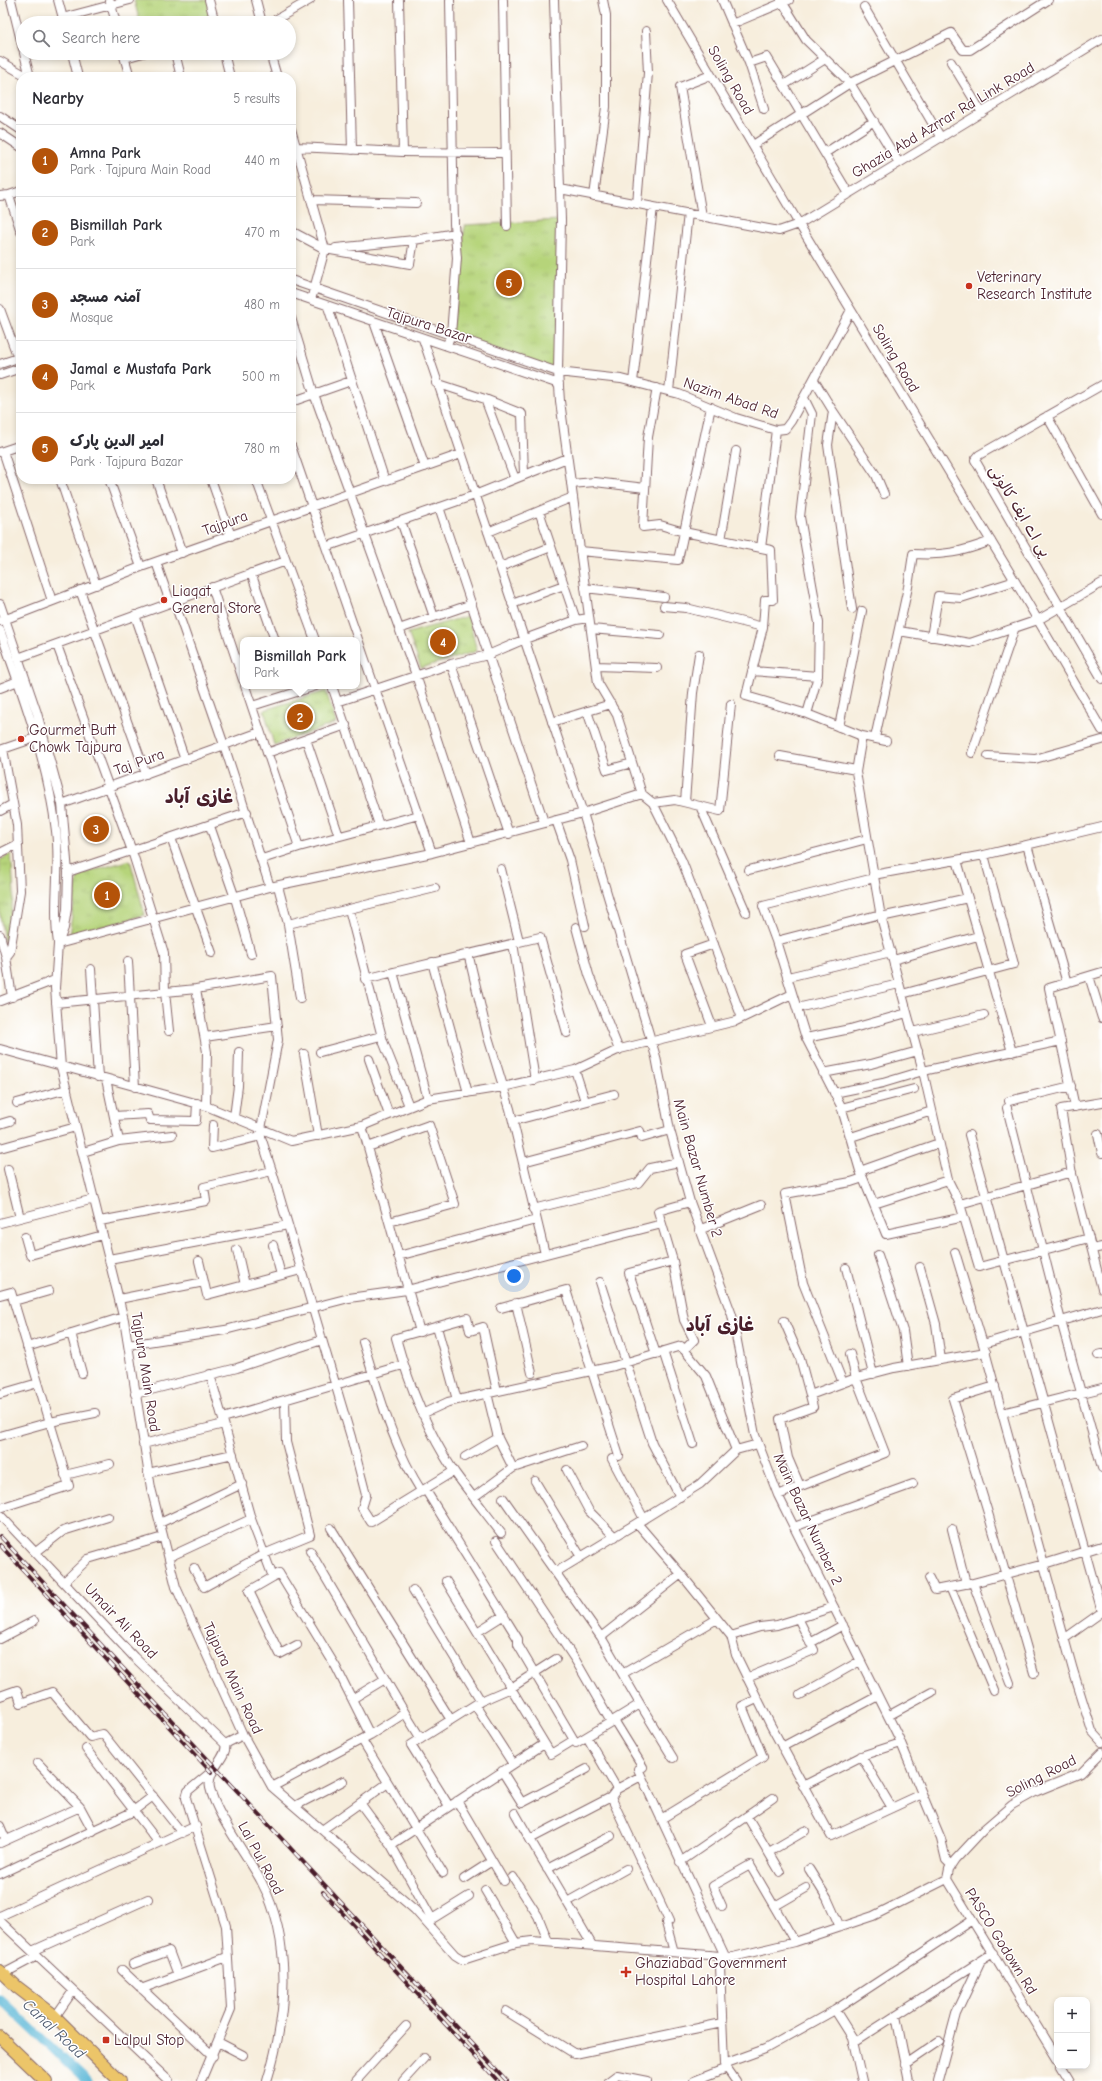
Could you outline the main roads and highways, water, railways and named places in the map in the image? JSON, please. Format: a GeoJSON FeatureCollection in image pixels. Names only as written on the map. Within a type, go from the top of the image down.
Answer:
{"type":"FeatureCollection","features":[{"type":"Feature","properties":{"kind":"highway"},"geometry":{"type":"LineString","coordinates":[[2,1973],[55,2017],[120,2081]]}},
{"type":"Feature","properties":{"kind":"highway"},"geometry":{"type":"LineString","coordinates":[[0,2037],[46,2081]]}},
{"type":"Feature","properties":{"kind":"waterway","name":"Canal Road"},"geometry":{"type":"LineString","coordinates":[[0,1999],[87,2081]]}},
{"type":"Feature","properties":{"kind":"railway"},"geometry":{"type":"LineString","coordinates":[[0,1536],[507,2081]]}},
{"type":"Feature","properties":{"kind":"railway"},"geometry":{"type":"LineString","coordinates":[[0,1545],[211,1772]]}},
{"type":"Feature","properties":{"kind":"railway"},"geometry":{"type":"LineString","coordinates":[[323,1892],[498,2081]]}},
{"type":"Feature","properties":{"kind":"place","name":"امیر الدین پارک"},"geometry":{"type":"Point","coordinates":[509,283]}},
{"type":"Feature","properties":{"kind":"place","name":"Veterinary Research Institute"},"geometry":{"type":"Point","coordinates":[969,286]}},
{"type":"Feature","properties":{"kind":"place","name":"Liaqat General Store"},"geometry":{"type":"Point","coordinates":[164,600]}},
{"type":"Feature","properties":{"kind":"place","name":"Jamal e Mustafa Park"},"geometry":{"type":"Point","coordinates":[443,642]}},
{"type":"Feature","properties":{"kind":"place","name":"Bismillah Park"},"geometry":{"type":"Point","coordinates":[300,717]}},
{"type":"Feature","properties":{"kind":"place","name":"Gourmet Butt Chowk Tajpura"},"geometry":{"type":"Point","coordinates":[21,739]}},
{"type":"Feature","properties":{"kind":"place","name":"آمنہ مسجد"},"geometry":{"type":"Point","coordinates":[96,829]}},
{"type":"Feature","properties":{"kind":"place","name":"Amna Park"},"geometry":{"type":"Point","coordinates":[107,895]}},
{"type":"Feature","properties":{"kind":"place","name":"Ghaziabad Government Hospital Lahore"},"geometry":{"type":"Point","coordinates":[626,1972]}},
{"type":"Feature","properties":{"kind":"place","name":"Lalpul Stop"},"geometry":{"type":"Point","coordinates":[106,2040]}},
{"type":"Feature","properties":{"kind":"district","name":"غازى آباد"},"geometry":{"type":"Point","coordinates":[199,797]}},
{"type":"Feature","properties":{"kind":"district","name":"غازى آباد"},"geometry":{"type":"Point","coordinates":[720,1325]}}]}
